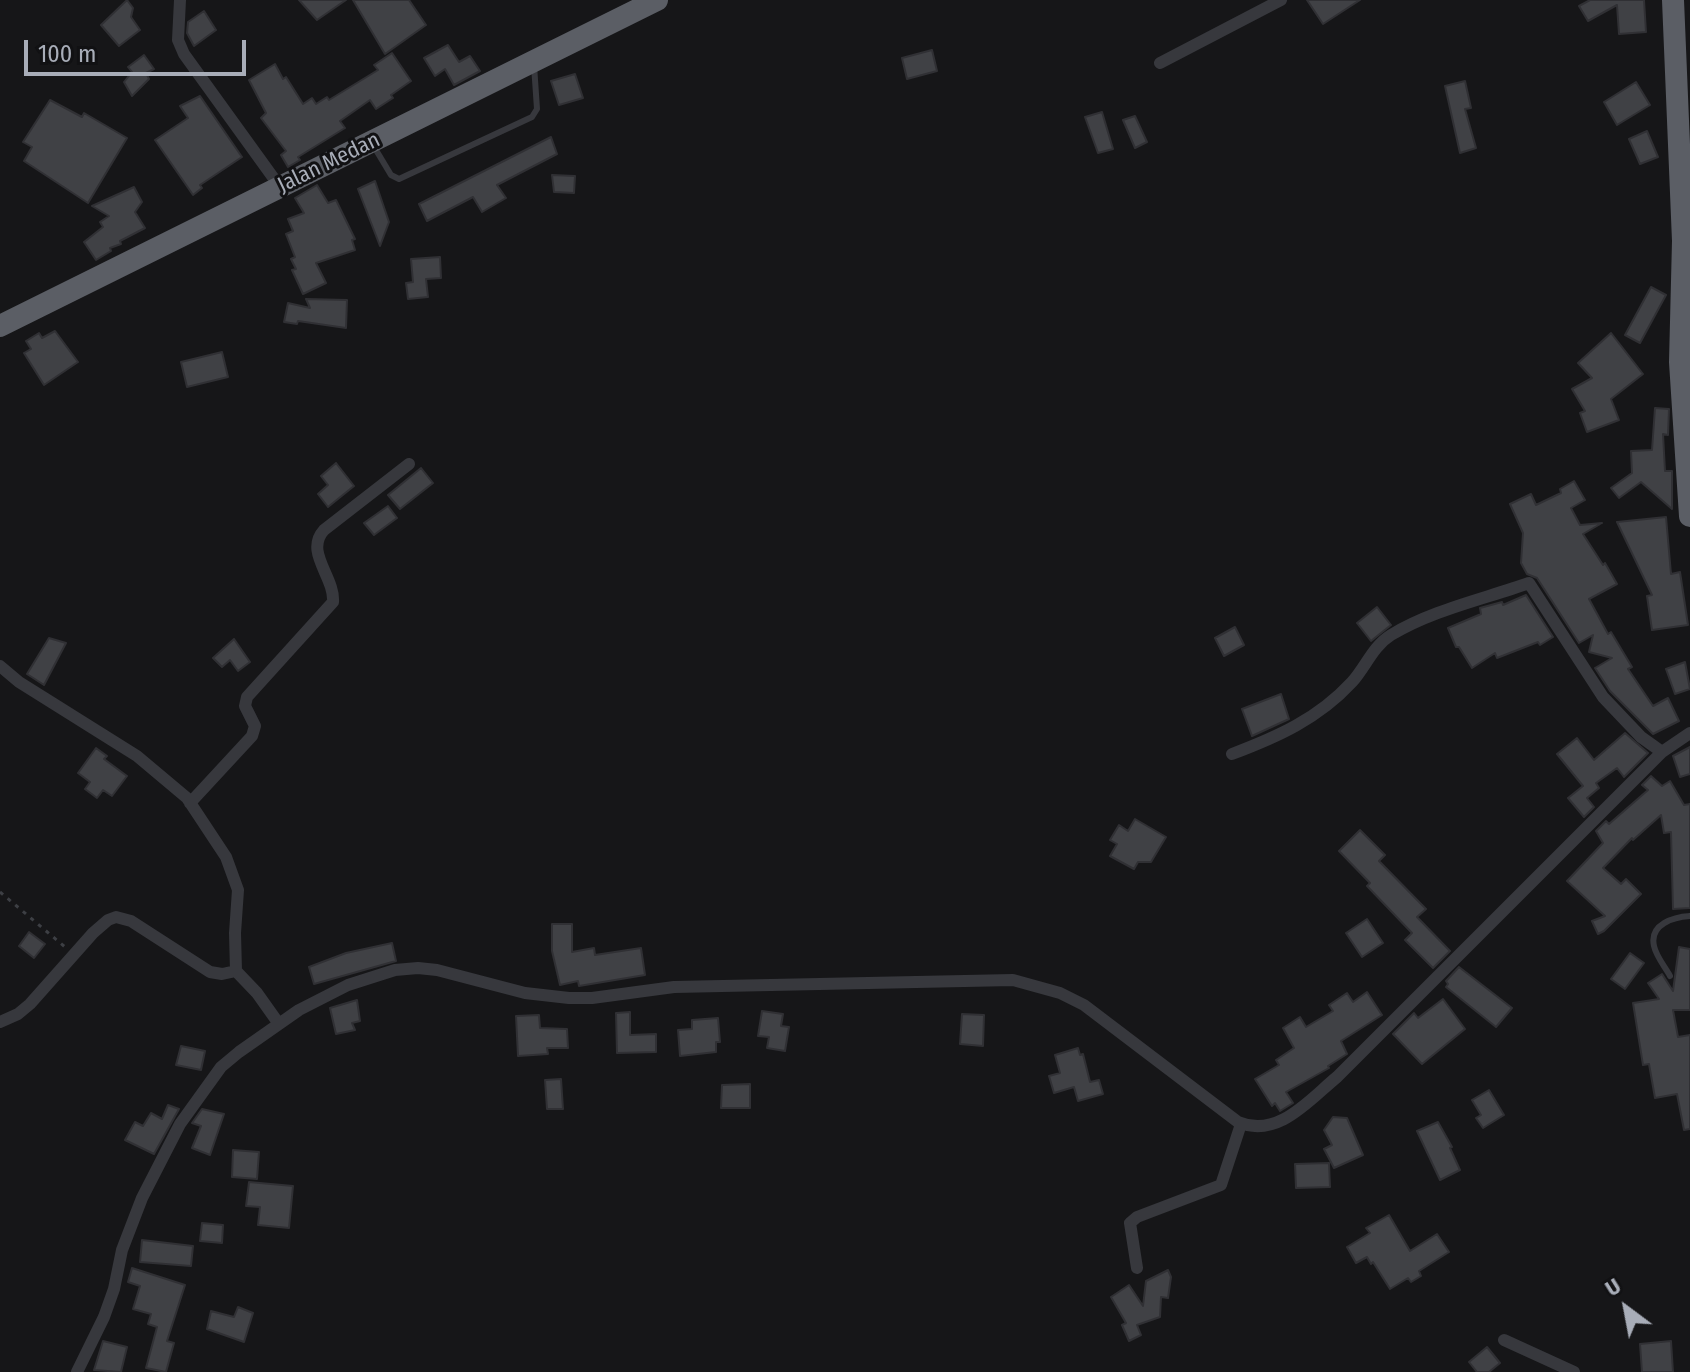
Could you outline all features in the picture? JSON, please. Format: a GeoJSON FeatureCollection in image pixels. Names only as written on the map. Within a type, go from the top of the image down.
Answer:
{"type":"FeatureCollection","features":[{"type":"Feature","properties":{"kind":"highway","name":"Jalan Medan"},"geometry":{"type":"LineString","coordinates":[[0,326],[657,0]]}},
{"type":"Feature","properties":{"kind":"highway"},"geometry":{"type":"LineString","coordinates":[[1673,0],[1683,241],[1680,362],[1690,516]]}},
{"type":"Feature","properties":{"kind":"street"},"geometry":{"type":"LineString","coordinates":[[180,0],[178,40],[184,54],[280,187]]}},
{"type":"Feature","properties":{"kind":"street"},"geometry":{"type":"LineString","coordinates":[[1160,63],[1281,0]]}},
{"type":"Feature","properties":{"kind":"street"},"geometry":{"type":"LineString","coordinates":[[190,803],[252,736],[255,726],[245,706],[247,697],[333,602],[332,587],[316,547],[317,538],[409,464]]}},
{"type":"Feature","properties":{"kind":"street"},"geometry":{"type":"LineString","coordinates":[[1232,754],[1296,728],[1323,709],[1355,679],[1388,636],[1429,618],[1529,583],[1603,697],[1641,737],[1662,752]]}},
{"type":"Feature","properties":{"kind":"street"},"geometry":{"type":"LineString","coordinates":[[0,666],[31,690],[137,756],[174,785],[190,803],[218,842],[236,882],[236,971],[257,993],[279,1024]]}},
{"type":"Feature","properties":{"kind":"street"},"geometry":{"type":"LineString","coordinates":[[77,1372],[104,1317],[122,1250],[142,1198],[180,1124],[221,1067],[239,1052],[314,1001],[348,985],[395,970],[418,968],[525,993],[569,998],[688,986],[1013,980],[1060,993],[1084,1005],[1241,1124],[1258,1128],[1277,1124],[1337,1077],[1662,752],[1690,733]]}},
{"type":"Feature","properties":{"kind":"street"},"geometry":{"type":"LineString","coordinates":[[0,1022],[18,1014],[30,1004],[108,920],[124,918],[210,972],[222,974],[236,971]]}},
{"type":"Feature","properties":{"kind":"street"},"geometry":{"type":"LineString","coordinates":[[1137,1268],[1130,1223],[1137,1217],[1221,1185],[1241,1124]]}},
{"type":"Feature","properties":{"kind":"street"},"geometry":{"type":"LineString","coordinates":[[1504,1340],[1574,1372]]}},
{"type":"Feature","properties":{"kind":"lane"},"geometry":{"type":"LineString","coordinates":[[371,142],[391,175],[399,179],[532,117],[537,109],[534,62]]}},
{"type":"Feature","properties":{"kind":"lane"},"geometry":{"type":"LineString","coordinates":[[1670,976],[1654,948],[1657,929],[1668,920],[1690,916]]}},
{"type":"Feature","properties":{"kind":"path"},"geometry":{"type":"LineString","coordinates":[[0,892],[74,954]]}},
{"type":"Feature","properties":{"kind":"building"},"geometry":{"type":"Polygon","coordinates":[[[127,0],[133,8],[131,17],[140,30],[119,46],[101,25],[127,0]]]}},
{"type":"Feature","properties":{"kind":"building"},"geometry":{"type":"Polygon","coordinates":[[[299,0],[346,0],[317,20],[299,0]]]}},
{"type":"Feature","properties":{"kind":"building"},"geometry":{"type":"Polygon","coordinates":[[[353,0],[409,0],[426,25],[385,54],[353,0]]]}},
{"type":"Feature","properties":{"kind":"building"},"geometry":{"type":"Polygon","coordinates":[[[1307,0],[1360,0],[1323,24],[1307,0]]]}},
{"type":"Feature","properties":{"kind":"building"},"geometry":{"type":"Polygon","coordinates":[[[1590,0],[1644,0],[1646,32],[1619,34],[1617,5],[1588,21],[1579,6],[1590,0]]]}},
{"type":"Feature","properties":{"kind":"building"},"geometry":{"type":"Polygon","coordinates":[[[204,11],[216,30],[194,46],[187,33],[188,22],[204,11]]]}},
{"type":"Feature","properties":{"kind":"building"},"geometry":{"type":"Polygon","coordinates":[[[448,45],[459,62],[470,56],[480,71],[454,85],[445,69],[435,76],[424,58],[448,45]]]}},
{"type":"Feature","properties":{"kind":"building"},"geometry":{"type":"Polygon","coordinates":[[[932,50],[937,71],[907,79],[902,58],[932,50]]]}},
{"type":"Feature","properties":{"kind":"building"},"geometry":{"type":"Polygon","coordinates":[[[392,53],[411,81],[376,109],[370,100],[340,121],[345,128],[298,157],[300,160],[288,167],[281,155],[286,151],[261,118],[266,113],[249,80],[275,64],[303,104],[312,98],[316,104],[327,97],[329,100],[378,70],[374,65],[392,53]]]}},
{"type":"Feature","properties":{"kind":"building"},"geometry":{"type":"Polygon","coordinates":[[[144,55],[154,69],[146,73],[149,79],[132,96],[124,82],[132,72],[128,67],[144,55]]]}},
{"type":"Feature","properties":{"kind":"building"},"geometry":{"type":"Polygon","coordinates":[[[575,74],[583,98],[559,105],[551,81],[575,74]]]}},
{"type":"Feature","properties":{"kind":"building"},"geometry":{"type":"Polygon","coordinates":[[[1465,81],[1471,108],[1465,109],[1476,148],[1460,153],[1445,86],[1465,81]]]}},
{"type":"Feature","properties":{"kind":"building"},"geometry":{"type":"Polygon","coordinates":[[[1636,82],[1650,105],[1617,125],[1604,102],[1636,82]]]}},
{"type":"Feature","properties":{"kind":"building"},"geometry":{"type":"Polygon","coordinates":[[[200,96],[242,157],[200,185],[202,188],[193,195],[155,140],[188,118],[180,106],[200,96]]]}},
{"type":"Feature","properties":{"kind":"building"},"geometry":{"type":"Polygon","coordinates":[[[50,100],[82,117],[84,113],[127,138],[88,203],[24,161],[32,147],[23,142],[50,100]]]}},
{"type":"Feature","properties":{"kind":"building"},"geometry":{"type":"Polygon","coordinates":[[[1102,112],[1113,149],[1098,153],[1085,117],[1102,112]]]}},
{"type":"Feature","properties":{"kind":"building"},"geometry":{"type":"Polygon","coordinates":[[[1135,116],[1147,142],[1135,148],[1123,120],[1135,116]]]}},
{"type":"Feature","properties":{"kind":"building"},"geometry":{"type":"Polygon","coordinates":[[[1647,131],[1658,157],[1640,164],[1629,139],[1647,131]]]}},
{"type":"Feature","properties":{"kind":"building"},"geometry":{"type":"Polygon","coordinates":[[[551,137],[557,154],[497,185],[506,198],[482,212],[473,197],[427,221],[419,204],[551,137]]]}},
{"type":"Feature","properties":{"kind":"building"},"geometry":{"type":"Polygon","coordinates":[[[552,175],[575,176],[574,193],[554,192],[552,175]]]}},
{"type":"Feature","properties":{"kind":"building"},"geometry":{"type":"Polygon","coordinates":[[[375,181],[389,222],[380,246],[358,189],[375,181]]]}},
{"type":"Feature","properties":{"kind":"building"},"geometry":{"type":"Polygon","coordinates":[[[317,185],[328,203],[336,200],[355,239],[352,240],[355,250],[316,263],[326,283],[303,294],[292,270],[296,269],[291,259],[295,257],[286,234],[293,231],[288,219],[304,213],[295,198],[317,185]]]}},
{"type":"Feature","properties":{"kind":"building"},"geometry":{"type":"Polygon","coordinates":[[[134,187],[142,202],[135,212],[145,228],[120,241],[121,244],[110,248],[111,251],[96,260],[84,242],[103,227],[100,222],[109,216],[92,206],[134,187]]]}},
{"type":"Feature","properties":{"kind":"building"},"geometry":{"type":"Polygon","coordinates":[[[440,257],[441,278],[426,279],[428,297],[408,299],[406,283],[413,282],[411,259],[440,257]]]}},
{"type":"Feature","properties":{"kind":"building"},"geometry":{"type":"Polygon","coordinates":[[[1651,287],[1666,295],[1640,343],[1625,335],[1651,287]]]}},
{"type":"Feature","properties":{"kind":"building"},"geometry":{"type":"Polygon","coordinates":[[[306,299],[347,300],[346,328],[284,322],[288,303],[310,308],[306,299]]]}},
{"type":"Feature","properties":{"kind":"building"},"geometry":{"type":"Polygon","coordinates":[[[55,331],[78,362],[44,385],[24,353],[31,349],[26,341],[39,333],[42,338],[55,331]]]}},
{"type":"Feature","properties":{"kind":"building"},"geometry":{"type":"Polygon","coordinates":[[[1611,333],[1643,374],[1611,399],[1619,420],[1587,432],[1580,413],[1585,411],[1572,389],[1592,378],[1578,363],[1611,333]]]}},
{"type":"Feature","properties":{"kind":"building"},"geometry":{"type":"Polygon","coordinates":[[[222,352],[228,377],[187,387],[181,362],[222,352]]]}},
{"type":"Feature","properties":{"kind":"building"},"geometry":{"type":"Polygon","coordinates":[[[1655,408],[1669,409],[1668,435],[1663,434],[1665,471],[1672,471],[1672,509],[1641,482],[1619,498],[1611,488],[1632,473],[1631,451],[1652,450],[1655,408]]]}},
{"type":"Feature","properties":{"kind":"building"},"geometry":{"type":"Polygon","coordinates":[[[336,463],[354,486],[328,507],[318,494],[328,485],[321,476],[336,463]]]}},
{"type":"Feature","properties":{"kind":"building"},"geometry":{"type":"Polygon","coordinates":[[[421,468],[433,483],[400,509],[388,495],[421,468]]]}},
{"type":"Feature","properties":{"kind":"building"},"geometry":{"type":"Polygon","coordinates":[[[1574,481],[1585,500],[1571,508],[1580,525],[1602,523],[1583,534],[1617,584],[1589,599],[1608,634],[1611,632],[1632,667],[1628,669],[1653,706],[1668,698],[1679,721],[1653,734],[1610,691],[1595,668],[1612,658],[1589,652],[1593,635],[1579,643],[1537,578],[1527,574],[1521,563],[1523,533],[1510,504],[1531,494],[1536,505],[1561,493],[1560,489],[1574,481]]]}},
{"type":"Feature","properties":{"kind":"building"},"geometry":{"type":"Polygon","coordinates":[[[388,506],[397,518],[374,535],[364,523],[388,506]]]}},
{"type":"Feature","properties":{"kind":"building"},"geometry":{"type":"Polygon","coordinates":[[[1666,517],[1671,574],[1680,572],[1688,625],[1652,630],[1647,596],[1652,595],[1617,522],[1666,517]]]}},
{"type":"Feature","properties":{"kind":"building"},"geometry":{"type":"Polygon","coordinates":[[[1526,595],[1553,637],[1540,645],[1538,642],[1497,658],[1495,653],[1472,668],[1456,647],[1448,628],[1481,614],[1480,608],[1502,602],[1503,605],[1526,595]]]}},
{"type":"Feature","properties":{"kind":"building"},"geometry":{"type":"Polygon","coordinates":[[[1377,607],[1391,625],[1371,641],[1357,623],[1377,607]]]}},
{"type":"Feature","properties":{"kind":"building"},"geometry":{"type":"Polygon","coordinates":[[[1235,627],[1244,645],[1224,656],[1215,638],[1235,627]]]}},
{"type":"Feature","properties":{"kind":"building"},"geometry":{"type":"Polygon","coordinates":[[[49,638],[66,643],[44,685],[27,674],[49,638]]]}},
{"type":"Feature","properties":{"kind":"building"},"geometry":{"type":"Polygon","coordinates":[[[234,639],[250,662],[238,671],[230,660],[222,667],[213,658],[234,639]]]}},
{"type":"Feature","properties":{"kind":"building"},"geometry":{"type":"Polygon","coordinates":[[[1685,662],[1690,689],[1675,694],[1666,669],[1685,662]]]}},
{"type":"Feature","properties":{"kind":"building"},"geometry":{"type":"Polygon","coordinates":[[[1281,694],[1289,719],[1252,736],[1242,709],[1281,694]]]}},
{"type":"Feature","properties":{"kind":"building"},"geometry":{"type":"Polygon","coordinates":[[[1625,733],[1648,753],[1624,777],[1617,768],[1596,783],[1599,788],[1587,798],[1594,807],[1584,817],[1568,798],[1583,786],[1557,754],[1577,738],[1594,760],[1625,733]]]}},
{"type":"Feature","properties":{"kind":"building"},"geometry":{"type":"Polygon","coordinates":[[[1690,747],[1690,774],[1680,777],[1673,756],[1690,747]]]}},
{"type":"Feature","properties":{"kind":"building"},"geometry":{"type":"Polygon","coordinates":[[[96,748],[107,756],[104,759],[127,776],[112,796],[103,790],[97,798],[85,789],[90,782],[78,773],[96,748]]]}},
{"type":"Feature","properties":{"kind":"building"},"geometry":{"type":"Polygon","coordinates":[[[1651,776],[1662,786],[1670,781],[1684,805],[1690,804],[1690,908],[1673,909],[1671,832],[1664,833],[1661,815],[1632,838],[1603,868],[1621,884],[1626,879],[1641,894],[1598,934],[1592,921],[1605,916],[1567,881],[1603,843],[1596,831],[1606,821],[1609,824],[1648,790],[1642,785],[1651,776]]]}},
{"type":"Feature","properties":{"kind":"building"},"geometry":{"type":"Polygon","coordinates":[[[1135,819],[1166,837],[1151,862],[1138,862],[1134,869],[1110,856],[1117,844],[1110,840],[1119,825],[1128,831],[1135,819]]]}},
{"type":"Feature","properties":{"kind":"building"},"geometry":{"type":"Polygon","coordinates":[[[1360,830],[1385,855],[1379,861],[1426,909],[1417,917],[1450,951],[1433,968],[1405,940],[1412,933],[1339,851],[1360,830]]]}},
{"type":"Feature","properties":{"kind":"building"},"geometry":{"type":"Polygon","coordinates":[[[1367,919],[1383,943],[1362,957],[1346,933],[1367,919]]]}},
{"type":"Feature","properties":{"kind":"building"},"geometry":{"type":"Polygon","coordinates":[[[552,924],[572,924],[572,952],[594,948],[595,955],[641,948],[645,975],[579,986],[578,981],[560,985],[552,951],[552,924]]]}},
{"type":"Feature","properties":{"kind":"building"},"geometry":{"type":"Polygon","coordinates":[[[29,932],[45,944],[34,958],[19,946],[29,932]]]}},
{"type":"Feature","properties":{"kind":"building"},"geometry":{"type":"Polygon","coordinates":[[[392,943],[396,961],[314,984],[309,967],[346,953],[392,943]]]}},
{"type":"Feature","properties":{"kind":"building"},"geometry":{"type":"Polygon","coordinates":[[[1679,947],[1690,949],[1690,1010],[1673,1010],[1678,1037],[1690,1035],[1690,1129],[1684,1130],[1677,1094],[1655,1098],[1649,1064],[1643,1065],[1633,1003],[1659,999],[1648,983],[1662,974],[1673,991],[1679,947]]]}},
{"type":"Feature","properties":{"kind":"building"},"geometry":{"type":"Polygon","coordinates":[[[1630,953],[1644,963],[1625,989],[1611,979],[1630,953]]]}},
{"type":"Feature","properties":{"kind":"building"},"geometry":{"type":"Polygon","coordinates":[[[1459,967],[1512,1008],[1496,1027],[1446,987],[1446,981],[1459,967]]]}},
{"type":"Feature","properties":{"kind":"building"},"geometry":{"type":"Polygon","coordinates":[[[1367,992],[1382,1015],[1341,1041],[1347,1054],[1286,1092],[1293,1103],[1280,1111],[1275,1103],[1272,1106],[1255,1079],[1279,1065],[1276,1060],[1294,1048],[1283,1028],[1300,1017],[1306,1027],[1333,1011],[1329,1005],[1347,993],[1353,1002],[1367,992]]]}},
{"type":"Feature","properties":{"kind":"building"},"geometry":{"type":"Polygon","coordinates":[[[1443,999],[1465,1029],[1422,1064],[1393,1034],[1414,1013],[1418,1018],[1443,999]]]}},
{"type":"Feature","properties":{"kind":"building"},"geometry":{"type":"Polygon","coordinates":[[[357,1000],[360,1021],[352,1023],[355,1030],[336,1034],[330,1008],[357,1000]]]}},
{"type":"Feature","properties":{"kind":"building"},"geometry":{"type":"Polygon","coordinates":[[[762,1011],[783,1014],[781,1026],[789,1027],[785,1051],[767,1048],[769,1037],[758,1036],[762,1011]]]}},
{"type":"Feature","properties":{"kind":"building"},"geometry":{"type":"Polygon","coordinates":[[[630,1012],[630,1035],[656,1034],[656,1052],[617,1053],[616,1013],[630,1012]]]}},
{"type":"Feature","properties":{"kind":"building"},"geometry":{"type":"Polygon","coordinates":[[[962,1014],[984,1015],[983,1046],[960,1044],[962,1014]]]}},
{"type":"Feature","properties":{"kind":"building"},"geometry":{"type":"Polygon","coordinates":[[[539,1015],[540,1028],[567,1029],[568,1048],[547,1048],[548,1054],[518,1056],[516,1016],[539,1015]]]}},
{"type":"Feature","properties":{"kind":"building"},"geometry":{"type":"Polygon","coordinates":[[[718,1018],[720,1042],[716,1042],[716,1052],[680,1056],[678,1030],[692,1029],[692,1020],[718,1018]]]}},
{"type":"Feature","properties":{"kind":"building"},"geometry":{"type":"Polygon","coordinates":[[[181,1046],[205,1051],[201,1070],[176,1065],[181,1046]]]}},
{"type":"Feature","properties":{"kind":"building"},"geometry":{"type":"Polygon","coordinates":[[[1078,1048],[1080,1055],[1083,1054],[1090,1082],[1099,1080],[1103,1094],[1078,1101],[1074,1087],[1054,1093],[1049,1076],[1060,1073],[1055,1055],[1078,1048]]]}},
{"type":"Feature","properties":{"kind":"building"},"geometry":{"type":"Polygon","coordinates":[[[561,1079],[563,1109],[547,1109],[545,1080],[561,1079]]]}},
{"type":"Feature","properties":{"kind":"building"},"geometry":{"type":"Polygon","coordinates":[[[750,1084],[750,1108],[721,1108],[722,1085],[750,1084]]]}},
{"type":"Feature","properties":{"kind":"building"},"geometry":{"type":"Polygon","coordinates":[[[1489,1090],[1504,1115],[1483,1128],[1476,1118],[1481,1115],[1472,1100],[1489,1090]]]}},
{"type":"Feature","properties":{"kind":"building"},"geometry":{"type":"Polygon","coordinates":[[[168,1105],[179,1109],[154,1154],[125,1140],[135,1122],[143,1126],[151,1113],[162,1119],[168,1105]]]}},
{"type":"Feature","properties":{"kind":"building"},"geometry":{"type":"Polygon","coordinates":[[[202,1109],[224,1114],[210,1155],[192,1148],[201,1126],[192,1123],[202,1109]]]}},
{"type":"Feature","properties":{"kind":"building"},"geometry":{"type":"Polygon","coordinates":[[[1333,1117],[1347,1118],[1363,1155],[1334,1168],[1324,1149],[1332,1145],[1324,1130],[1333,1117]]]}},
{"type":"Feature","properties":{"kind":"building"},"geometry":{"type":"Polygon","coordinates":[[[1438,1122],[1460,1170],[1440,1180],[1417,1131],[1438,1122]]]}},
{"type":"Feature","properties":{"kind":"building"},"geometry":{"type":"Polygon","coordinates":[[[233,1150],[259,1152],[257,1179],[232,1177],[233,1150]]]}},
{"type":"Feature","properties":{"kind":"building"},"geometry":{"type":"Polygon","coordinates":[[[1329,1163],[1330,1187],[1296,1188],[1295,1164],[1329,1163]]]}},
{"type":"Feature","properties":{"kind":"building"},"geometry":{"type":"Polygon","coordinates":[[[249,1182],[293,1186],[289,1228],[258,1225],[260,1207],[246,1206],[249,1182]]]}},
{"type":"Feature","properties":{"kind":"building"},"geometry":{"type":"Polygon","coordinates":[[[1389,1215],[1410,1251],[1437,1234],[1449,1252],[1419,1271],[1421,1276],[1411,1282],[1408,1278],[1390,1289],[1373,1262],[1371,1264],[1367,1257],[1356,1263],[1347,1247],[1370,1233],[1366,1228],[1389,1215]]]}},
{"type":"Feature","properties":{"kind":"building"},"geometry":{"type":"Polygon","coordinates":[[[202,1223],[223,1225],[222,1243],[200,1241],[202,1223]]]}},
{"type":"Feature","properties":{"kind":"building"},"geometry":{"type":"Polygon","coordinates":[[[142,1240],[193,1246],[191,1266],[140,1262],[142,1240]]]}},
{"type":"Feature","properties":{"kind":"building"},"geometry":{"type":"Polygon","coordinates":[[[132,1268],[185,1285],[167,1341],[174,1343],[166,1372],[146,1368],[157,1327],[148,1324],[151,1314],[133,1309],[140,1286],[128,1282],[132,1268]]]}},
{"type":"Feature","properties":{"kind":"building"},"geometry":{"type":"Polygon","coordinates":[[[1168,1270],[1171,1277],[1168,1298],[1161,1297],[1160,1317],[1137,1325],[1141,1335],[1129,1341],[1122,1325],[1126,1323],[1111,1297],[1129,1285],[1143,1306],[1146,1281],[1168,1270]]]}},
{"type":"Feature","properties":{"kind":"building"},"geometry":{"type":"Polygon","coordinates":[[[238,1307],[253,1313],[244,1342],[207,1329],[211,1311],[234,1317],[238,1307]]]}},
{"type":"Feature","properties":{"kind":"building"},"geometry":{"type":"Polygon","coordinates":[[[103,1341],[127,1347],[121,1372],[94,1370],[103,1341]]]}},
{"type":"Feature","properties":{"kind":"building"},"geometry":{"type":"Polygon","coordinates":[[[1671,1341],[1673,1372],[1642,1372],[1640,1344],[1671,1341]]]}},
{"type":"Feature","properties":{"kind":"building"},"geometry":{"type":"Polygon","coordinates":[[[1487,1347],[1500,1363],[1489,1372],[1477,1372],[1469,1362],[1487,1347]]]}}]}
